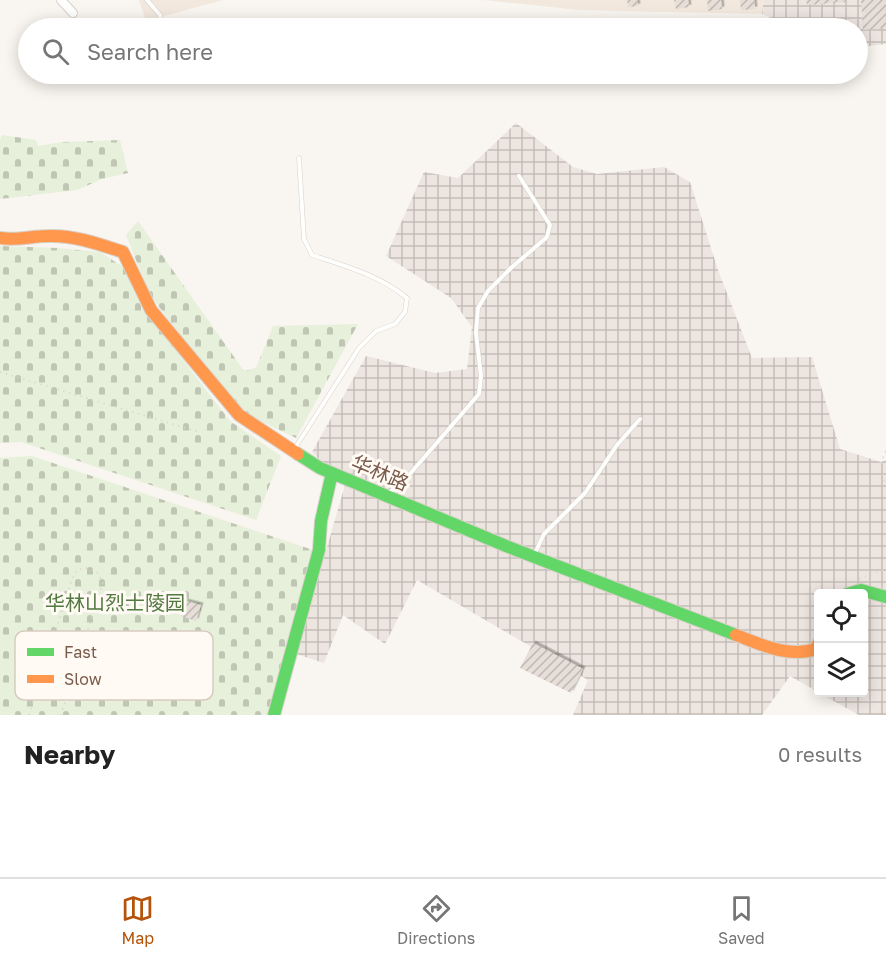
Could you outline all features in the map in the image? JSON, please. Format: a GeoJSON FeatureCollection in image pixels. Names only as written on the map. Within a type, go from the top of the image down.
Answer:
{"type":"FeatureCollection","features":[{"type":"Feature","properties":{"kind":"street"},"geometry":{"type":"LineString","coordinates":[[61,0],[73,13]]}},
{"type":"Feature","properties":{"kind":"street","name":"华林路"},"geometry":{"type":"LineString","coordinates":[[0,237],[7,240],[49,236],[91,240],[123,252],[151,310],[239,416],[292,451],[332,473],[533,557],[772,649],[804,653],[814,650]]}},
{"type":"Feature","properties":{"kind":"street"},"geometry":{"type":"LineString","coordinates":[[274,715],[319,550],[321,521],[332,473]]}},
{"type":"Feature","properties":{"kind":"street"},"geometry":{"type":"LineString","coordinates":[[868,591],[886,597]]}},
{"type":"Feature","properties":{"kind":"lane"},"geometry":{"type":"LineString","coordinates":[[147,0],[160,18]]}},
{"type":"Feature","properties":{"kind":"lane"},"geometry":{"type":"LineString","coordinates":[[292,451],[359,348],[376,331],[395,324],[405,312],[406,298],[392,285],[312,255],[304,239],[299,158]]}},
{"type":"Feature","properties":{"kind":"lane"},"geometry":{"type":"LineString","coordinates":[[385,496],[409,475],[479,394],[481,376],[476,333],[478,308],[488,291],[547,237],[550,225],[519,177]]}},
{"type":"Feature","properties":{"kind":"lane"},"geometry":{"type":"LineString","coordinates":[[533,557],[544,534],[585,493],[617,445],[640,419]]}},
{"type":"Feature","properties":{"kind":"path"},"geometry":{"type":"LineString","coordinates":[[0,372],[199,432]]}},
{"type":"Feature","properties":{"kind":"path"},"geometry":{"type":"LineString","coordinates":[[886,451],[880,460],[886,484]]}},
{"type":"Feature","properties":{"kind":"path"},"geometry":{"type":"LineString","coordinates":[[56,631],[72,579],[77,570],[86,568],[96,571],[103,582],[88,631]]}},
{"type":"Feature","properties":{"kind":"path"},"geometry":{"type":"LineString","coordinates":[[850,589],[854,583],[886,569]]}},
{"type":"Feature","properties":{"kind":"path"},"geometry":{"type":"LineString","coordinates":[[29,715],[34,700]]}},
{"type":"Feature","properties":{"kind":"path"},"geometry":{"type":"LineString","coordinates":[[61,715],[66,700]]}},
{"type":"Feature","properties":{"kind":"shaded area"},"geometry":{"type":"Polygon","coordinates":[[[139,0],[223,0],[157,18],[145,18],[139,0]]]}},
{"type":"Feature","properties":{"kind":"shaded area"},"geometry":{"type":"Polygon","coordinates":[[[485,0],[764,0],[762,14],[579,10],[485,0]]]}},
{"type":"Feature","properties":{"kind":"shaded area"},"geometry":{"type":"Polygon","coordinates":[[[764,0],[886,0],[886,44],[868,46],[868,18],[771,18],[762,14],[764,0]]]}},
{"type":"Feature","properties":{"kind":"shaded area"},"geometry":{"type":"Polygon","coordinates":[[[516,123],[573,167],[597,174],[664,167],[690,182],[718,270],[752,358],[812,357],[840,449],[881,462],[886,460],[886,715],[859,715],[826,697],[868,697],[868,589],[814,589],[814,690],[790,676],[762,715],[573,715],[588,680],[417,580],[385,644],[343,615],[324,663],[296,654],[345,485],[312,452],[366,356],[435,373],[467,369],[472,327],[451,298],[386,256],[424,172],[458,178],[516,123]]]}},
{"type":"Feature","properties":{"kind":"green space"},"geometry":{"type":"Polygon","coordinates":[[[2,135],[36,140],[38,146],[62,142],[120,140],[128,173],[102,179],[77,190],[0,199],[0,140],[2,135]]]}},
{"type":"Feature","properties":{"kind":"green space"},"geometry":{"type":"Polygon","coordinates":[[[138,221],[244,371],[256,368],[273,326],[358,324],[296,438],[239,411],[150,295],[126,235],[138,221]]]}},
{"type":"Feature","properties":{"kind":"green space"},"geometry":{"type":"Polygon","coordinates":[[[0,246],[100,252],[123,267],[140,304],[230,421],[281,456],[256,520],[21,442],[0,443],[0,246]]]}},
{"type":"Feature","properties":{"kind":"green space","name":"华林山烈士陵园"},"geometry":{"type":"Polygon","coordinates":[[[32,456],[313,550],[269,715],[0,715],[0,458],[32,456]]]}},
{"type":"Feature","properties":{"kind":"building"},"geometry":{"type":"Polygon","coordinates":[[[627,0],[637,0],[638,6],[628,7],[627,0]]]}},
{"type":"Feature","properties":{"kind":"building"},"geometry":{"type":"Polygon","coordinates":[[[674,0],[688,0],[689,7],[676,9],[674,0]]]}},
{"type":"Feature","properties":{"kind":"building"},"geometry":{"type":"Polygon","coordinates":[[[707,0],[721,0],[722,9],[708,11],[707,0]]]}},
{"type":"Feature","properties":{"kind":"building"},"geometry":{"type":"Polygon","coordinates":[[[740,0],[754,0],[755,9],[741,10],[740,0]]]}},
{"type":"Feature","properties":{"kind":"building"},"geometry":{"type":"Polygon","coordinates":[[[806,0],[845,0],[845,2],[807,5],[806,0]]]}},
{"type":"Feature","properties":{"kind":"building"},"geometry":{"type":"Polygon","coordinates":[[[861,0],[886,0],[886,28],[868,30],[868,18],[862,18],[861,0]]]}},
{"type":"Feature","properties":{"kind":"building"},"geometry":{"type":"Polygon","coordinates":[[[185,601],[201,605],[196,621],[181,616],[185,601]]]}},
{"type":"Feature","properties":{"kind":"building"},"geometry":{"type":"Polygon","coordinates":[[[533,643],[583,669],[571,693],[520,668],[533,643]]]}},
{"type":"Feature","properties":{"kind":"traffic: fast"},"geometry":{"type":"LineString","coordinates":[[298,454],[320,468],[506,546],[736,635]]}},
{"type":"Feature","properties":{"kind":"traffic: fast"},"geometry":{"type":"LineString","coordinates":[[274,715],[319,550],[321,521],[332,473]]}},
{"type":"Feature","properties":{"kind":"traffic: fast"},"geometry":{"type":"LineString","coordinates":[[868,592],[886,597]]}},
{"type":"Feature","properties":{"kind":"traffic: slow"},"geometry":{"type":"LineString","coordinates":[[0,238],[67,237],[123,252],[151,310],[239,415],[298,454]]}},
{"type":"Feature","properties":{"kind":"traffic: slow"},"geometry":{"type":"LineString","coordinates":[[736,635],[786,651],[814,649]]}}]}
